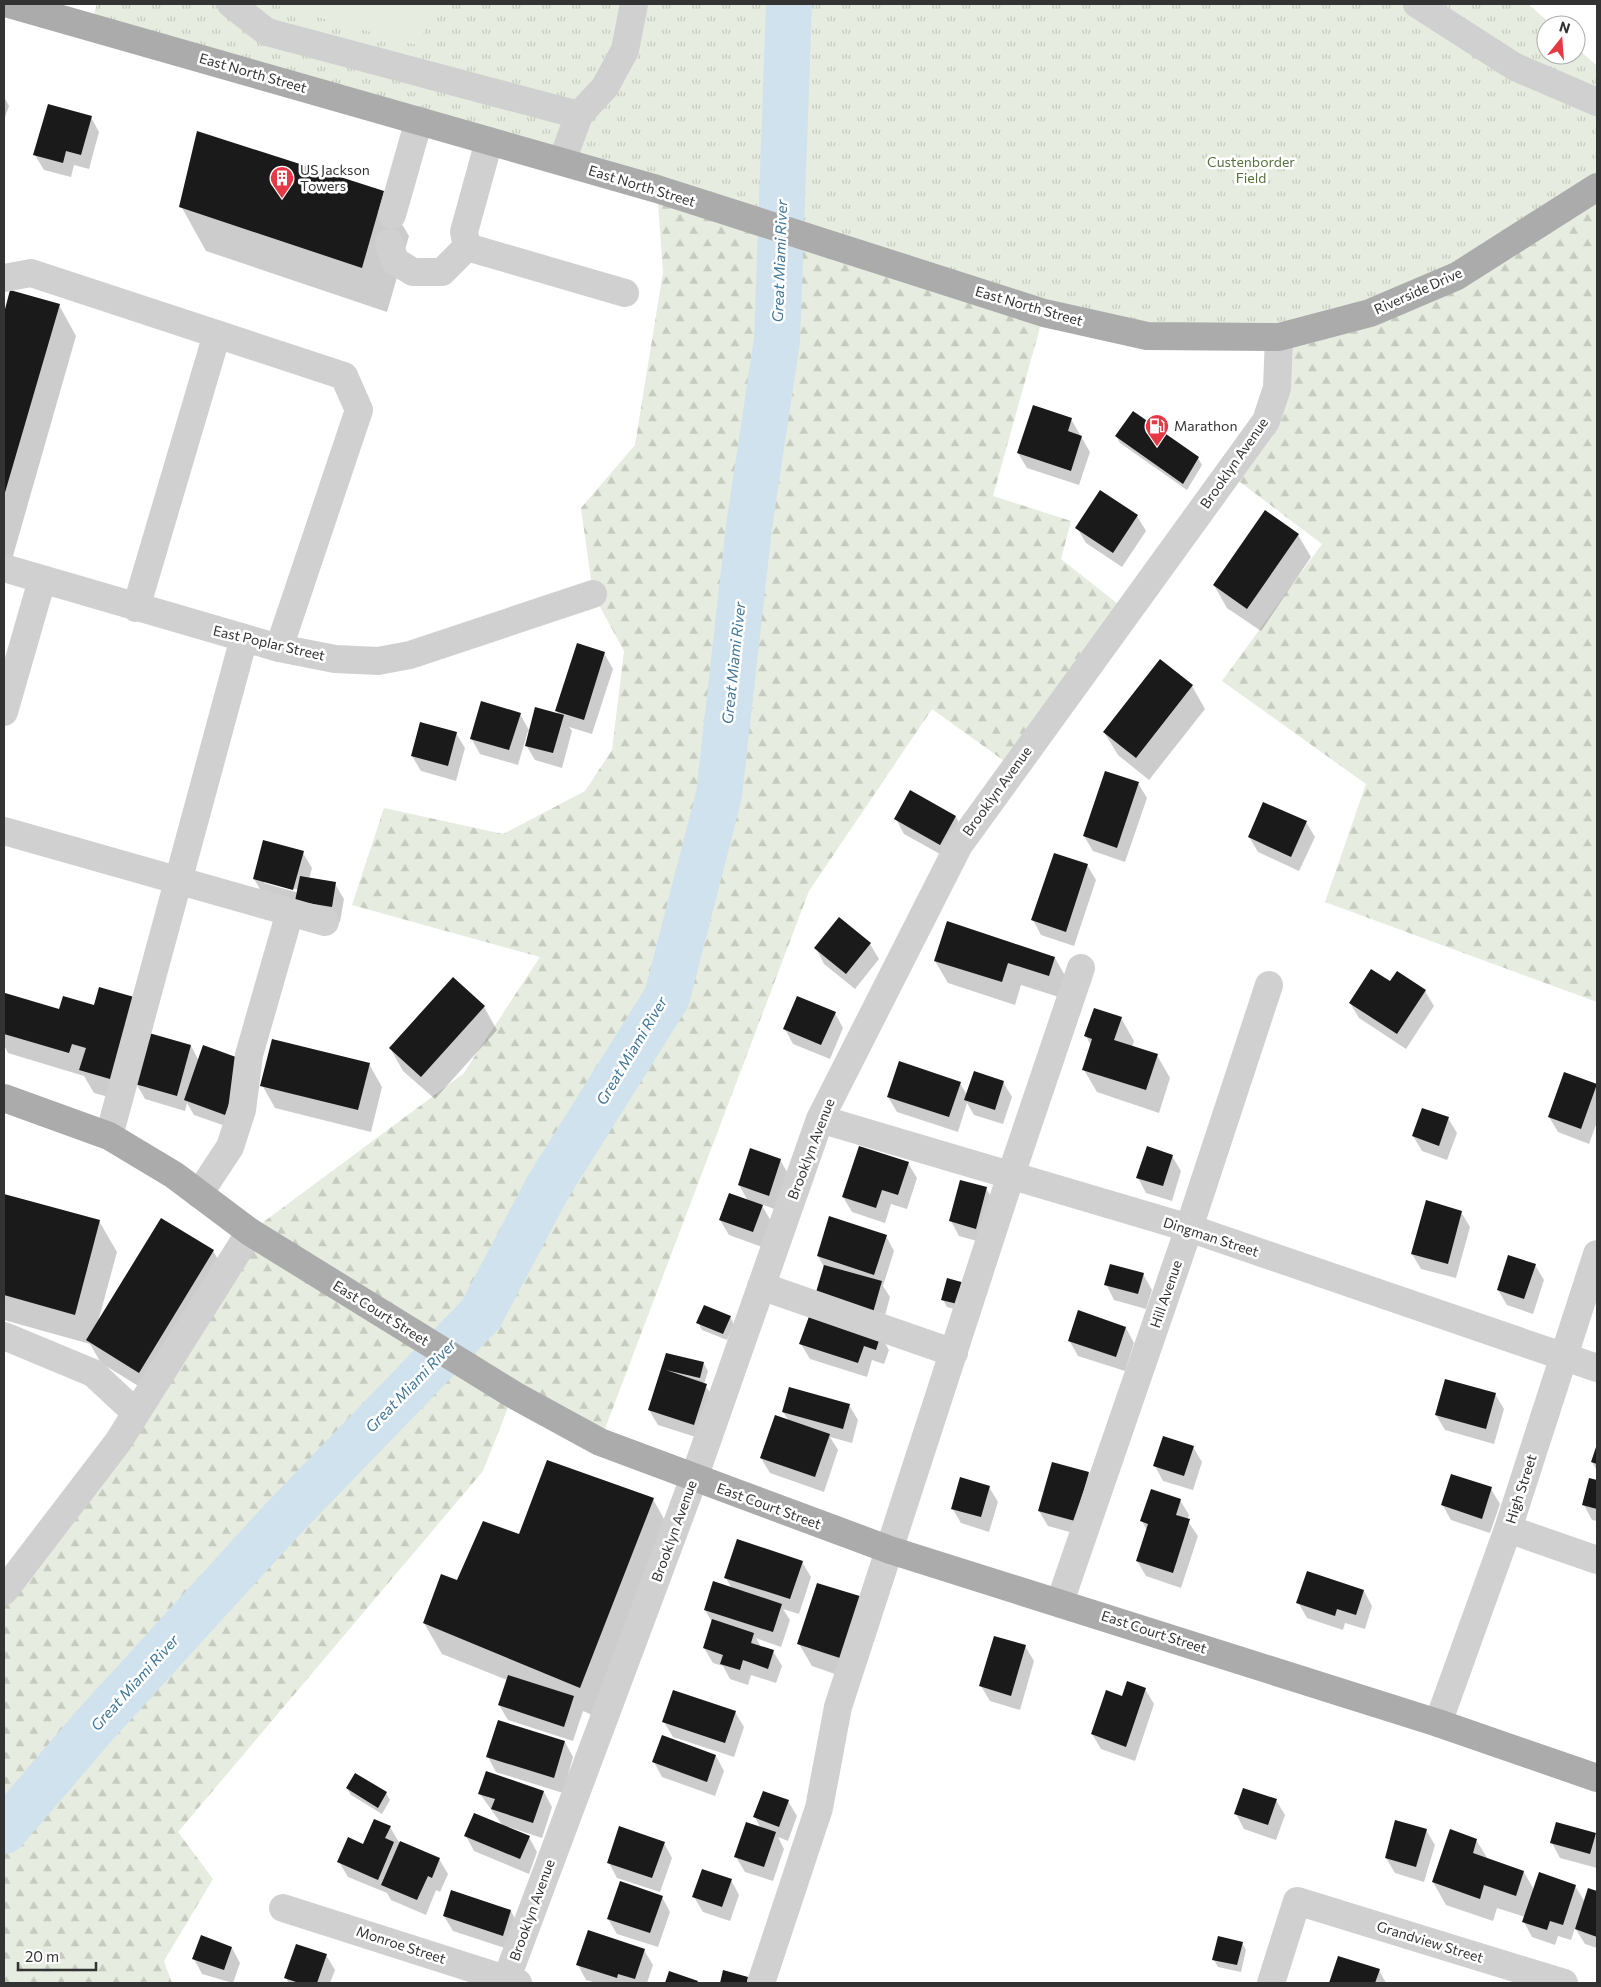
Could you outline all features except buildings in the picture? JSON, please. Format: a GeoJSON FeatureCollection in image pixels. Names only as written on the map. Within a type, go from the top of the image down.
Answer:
{"type":"FeatureCollection","features":[{"type":"Feature","properties":{"kind":"main road","name":"East North Street"},"geometry":{"type":"LineString","coordinates":[[9,4],[657,189],[1044,313],[1146,336],[1279,337]]}},
{"type":"Feature","properties":{"kind":"main road","name":"Riverside Drive"},"geometry":{"type":"LineString","coordinates":[[1279,337],[1370,313],[1457,276],[1597,187]]}},
{"type":"Feature","properties":{"kind":"main road","name":"East Court Street"},"geometry":{"type":"LineString","coordinates":[[4,1098],[109,1136],[174,1175],[250,1232],[514,1395],[600,1442],[890,1550],[1060,1602],[1438,1723],[1597,1778]]}},
{"type":"Feature","properties":{"kind":"street"},"geometry":{"type":"LineString","coordinates":[[231,4],[267,32],[579,115]]}},
{"type":"Feature","properties":{"kind":"street"},"geometry":{"type":"LineString","coordinates":[[562,161],[579,115],[605,86],[625,50],[634,4]]}},
{"type":"Feature","properties":{"kind":"street"},"geometry":{"type":"LineString","coordinates":[[1417,4],[1514,67],[1597,102]]}},
{"type":"Feature","properties":{"kind":"street"},"geometry":{"type":"LineString","coordinates":[[392,215],[419,120]]}},
{"type":"Feature","properties":{"kind":"street"},"geometry":{"type":"LineString","coordinates":[[466,247],[464,232],[489,141]]}},
{"type":"Feature","properties":{"kind":"street"},"geometry":{"type":"LineString","coordinates":[[389,243],[395,261],[413,272],[442,272],[466,247]]}},
{"type":"Feature","properties":{"kind":"street"},"geometry":{"type":"LineString","coordinates":[[466,247],[625,293]]}},
{"type":"Feature","properties":{"kind":"street"},"geometry":{"type":"LineString","coordinates":[[4,278],[31,273],[344,376],[359,410],[279,648]]}},
{"type":"Feature","properties":{"kind":"street"},"geometry":{"type":"LineString","coordinates":[[136,608],[217,334]]}},
{"type":"Feature","properties":{"kind":"street","name":"Brooklyn Avenue"},"geometry":{"type":"LineString","coordinates":[[510,1982],[694,1478],[820,1119],[959,845],[1266,421],[1277,388],[1279,337]]}},
{"type":"Feature","properties":{"kind":"street","name":"East Poplar Street"},"geometry":{"type":"LineString","coordinates":[[4,568],[136,608],[279,648],[335,658],[378,661],[410,655],[593,594]]}},
{"type":"Feature","properties":{"kind":"street"},"geometry":{"type":"LineString","coordinates":[[4,712],[42,580]]}},
{"type":"Feature","properties":{"kind":"street"},"geometry":{"type":"LineString","coordinates":[[109,1136],[244,638]]}},
{"type":"Feature","properties":{"kind":"street"},"geometry":{"type":"LineString","coordinates":[[4,831],[325,922]]}},
{"type":"Feature","properties":{"kind":"street"},"geometry":{"type":"LineString","coordinates":[[199,1194],[230,1147],[242,1110],[249,1055],[290,912]]}},
{"type":"Feature","properties":{"kind":"street"},"geometry":{"type":"LineString","coordinates":[[761,1983],[818,1808],[838,1707],[1011,1175],[1081,968]]}},
{"type":"Feature","properties":{"kind":"street","name":"Hill Avenue"},"geometry":{"type":"LineString","coordinates":[[1060,1602],[1189,1228],[1269,985]]}},
{"type":"Feature","properties":{"kind":"street","name":"Dingman Street"},"geometry":{"type":"LineString","coordinates":[[820,1119],[1189,1228],[1597,1368]]}},
{"type":"Feature","properties":{"kind":"street"},"geometry":{"type":"LineString","coordinates":[[4,1591],[118,1442],[250,1232]]}},
{"type":"Feature","properties":{"kind":"street","name":"High Street"},"geometry":{"type":"LineString","coordinates":[[1438,1723],[1508,1529],[1597,1254]]}},
{"type":"Feature","properties":{"kind":"street"},"geometry":{"type":"LineString","coordinates":[[761,1286],[954,1353]]}},
{"type":"Feature","properties":{"kind":"street"},"geometry":{"type":"LineString","coordinates":[[4,1336],[93,1372],[136,1413]]}},
{"type":"Feature","properties":{"kind":"street"},"geometry":{"type":"LineString","coordinates":[[1508,1529],[1597,1560]]}},
{"type":"Feature","properties":{"kind":"street","name":"Grandview Street"},"geometry":{"type":"LineString","coordinates":[[1271,1983],[1297,1901],[1564,1983]]}},
{"type":"Feature","properties":{"kind":"street","name":"Monroe Street"},"geometry":{"type":"LineString","coordinates":[[283,1908],[510,1982]]}},
{"type":"Feature","properties":{"kind":"green space","name":"Custenborder Field"},"geometry":{"type":"Polygon","coordinates":[[[97,4],[1528,4],[1541,15],[1536,15],[1536,65],[1586,65],[1586,56],[1597,66],[1597,187],[1457,276],[1279,337],[1147,336],[90,27],[97,4]]]}},
{"type":"Feature","properties":{"kind":"green space"},"geometry":{"type":"Polygon","coordinates":[[[272,4],[432,4],[420,46],[272,4]]]}},
{"type":"Feature","properties":{"kind":"green space"},"geometry":{"type":"Polygon","coordinates":[[[1597,187],[1597,1002],[1325,902],[1366,784],[1222,681],[1322,544],[1228,473],[1266,421],[1279,337],[1597,187]]]}},
{"type":"Feature","properties":{"kind":"green space"},"geometry":{"type":"Polygon","coordinates":[[[657,189],[1044,313],[993,496],[1071,521],[1061,559],[1128,612],[1014,768],[932,709],[809,891],[600,1442],[513,1395],[483,1471],[178,1832],[213,1879],[164,1961],[172,1983],[4,1983],[4,1591],[250,1232],[463,1074],[540,957],[352,905],[384,808],[503,834],[585,791],[612,750],[624,651],[593,594],[581,508],[635,445],[663,272],[657,189]]]}},
{"type":"Feature","properties":{"kind":"waterway","name":"Great Miami River"},"geometry":{"type":"LineString","coordinates":[[4,1831],[94,1726],[281,1521],[481,1314],[548,1187],[667,997],[719,795],[749,527],[777,340],[789,4]]}},
{"type":"Feature","properties":{"kind":"place","name":"US Jackson Towers"},"geometry":{"type":"Point","coordinates":[282,199]}},
{"type":"Feature","properties":{"kind":"place","name":"Marathon"},"geometry":{"type":"Point","coordinates":[1157,447]}}]}
